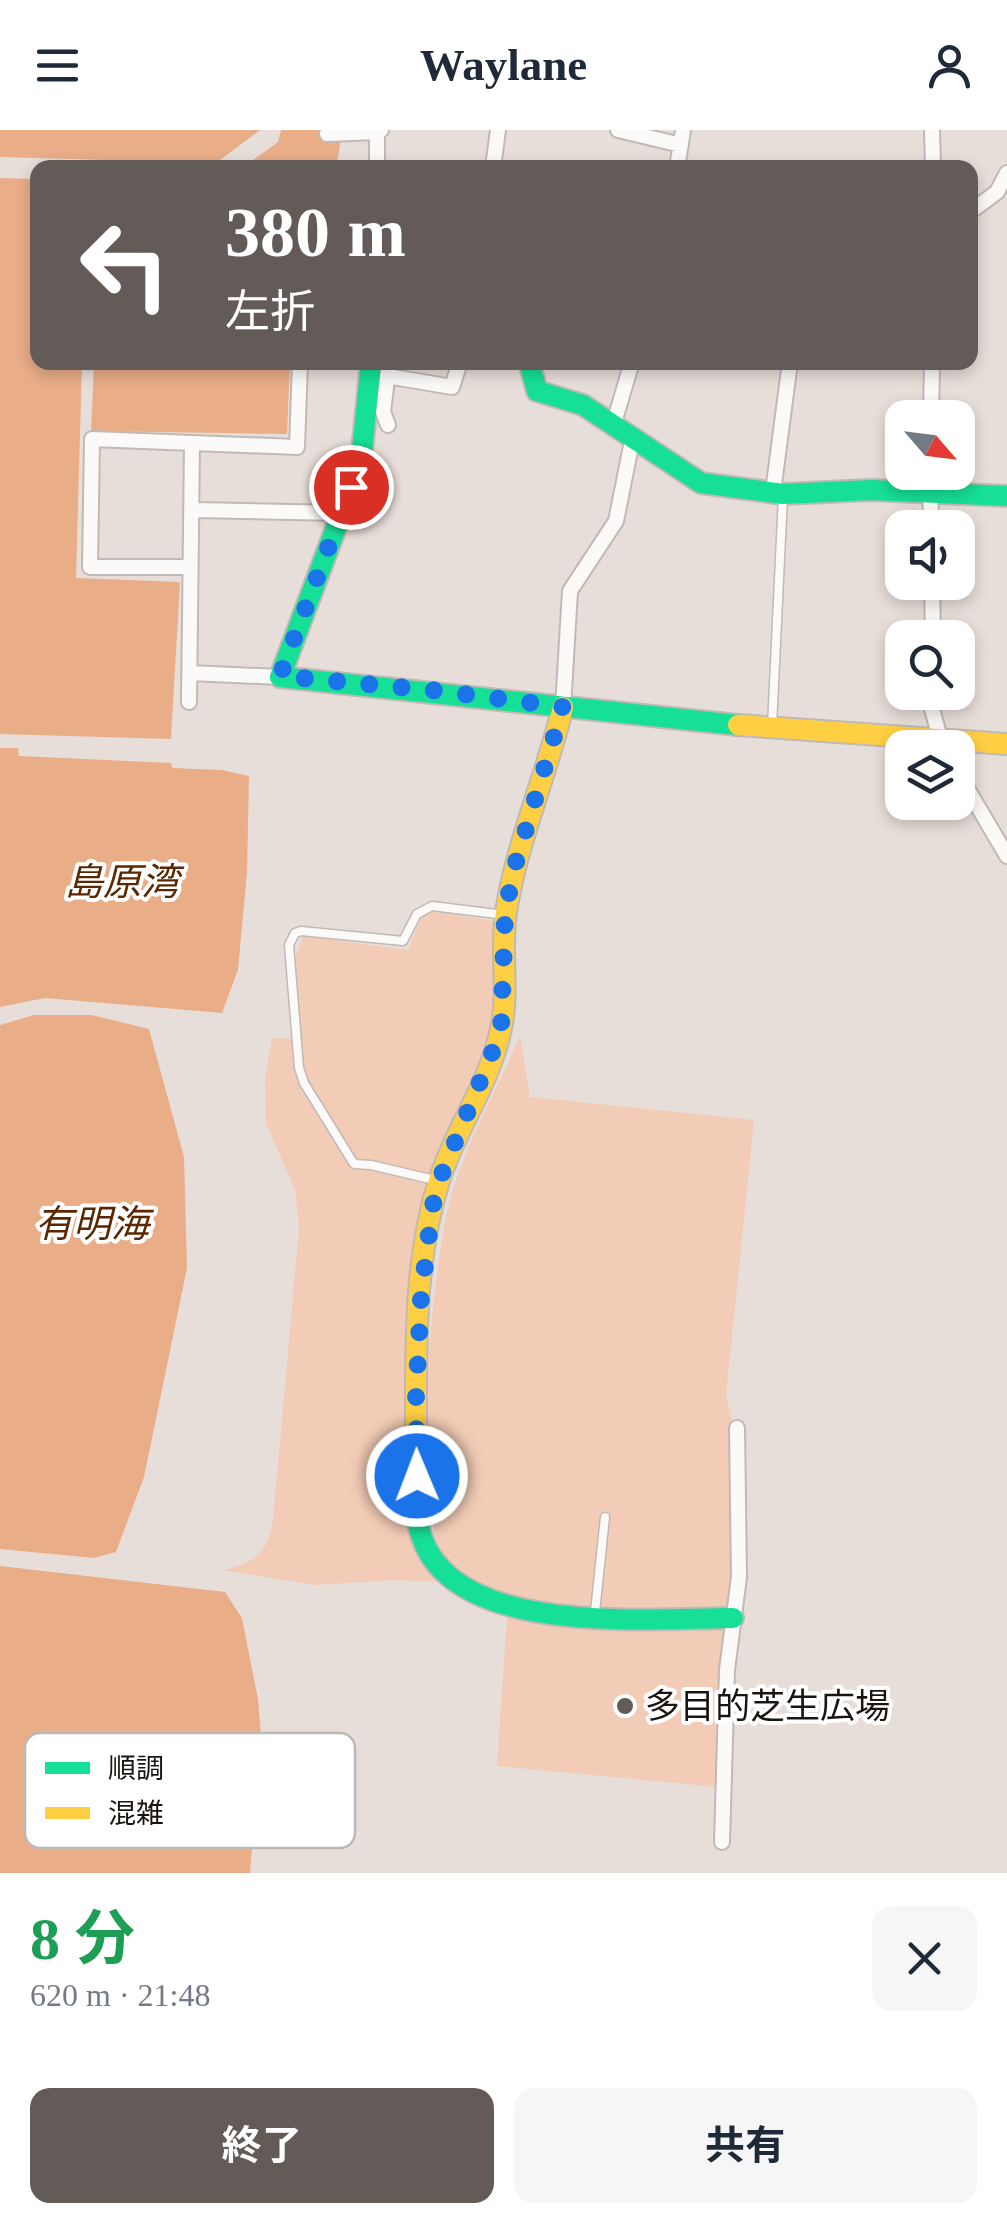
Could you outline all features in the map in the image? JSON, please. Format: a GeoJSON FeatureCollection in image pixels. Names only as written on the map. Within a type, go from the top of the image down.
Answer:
{"type":"FeatureCollection","features":[{"type":"Feature","properties":{"kind":"street"},"geometry":{"type":"LineString","coordinates":[[495,160],[498,130]]}},
{"type":"Feature","properties":{"kind":"street"},"geometry":{"type":"LineString","coordinates":[[618,130],[682,137]]}},
{"type":"Feature","properties":{"kind":"street"},"geometry":{"type":"LineString","coordinates":[[932,130],[933,160]]}},
{"type":"Feature","properties":{"kind":"street"},"geometry":{"type":"LineString","coordinates":[[327,134],[379,131],[378,160]]}},
{"type":"Feature","properties":{"kind":"street"},"geometry":{"type":"LineString","coordinates":[[978,206],[997,192],[1007,173]]}},
{"type":"Feature","properties":{"kind":"street"},"geometry":{"type":"LineString","coordinates":[[190,567],[90,567],[92,439],[297,447],[300,370]]}},
{"type":"Feature","properties":{"kind":"street"},"geometry":{"type":"LineString","coordinates":[[280,676],[361,461],[381,370]]}},
{"type":"Feature","properties":{"kind":"street"},"geometry":{"type":"LineString","coordinates":[[382,370],[383,412],[388,424]]}},
{"type":"Feature","properties":{"kind":"street"},"geometry":{"type":"LineString","coordinates":[[392,370],[452,387],[457,370]]}},
{"type":"Feature","properties":{"kind":"street"},"geometry":{"type":"LineString","coordinates":[[531,370],[537,391],[583,405],[701,483],[778,493],[885,485]]}},
{"type":"Feature","properties":{"kind":"street"},"geometry":{"type":"LineString","coordinates":[[611,422],[630,370]]}},
{"type":"Feature","properties":{"kind":"street"},"geometry":{"type":"LineString","coordinates":[[778,493],[789,370]]}},
{"type":"Feature","properties":{"kind":"street"},"geometry":{"type":"LineString","coordinates":[[931,400],[932,370]]}},
{"type":"Feature","properties":{"kind":"street"},"geometry":{"type":"LineString","coordinates":[[634,436],[616,521],[570,592],[563,707],[513,872],[505,915],[501,1031],[439,1181],[432,1209],[416,1381],[420,1537],[447,1578],[468,1593],[502,1605],[594,1616],[732,1618]]}},
{"type":"Feature","properties":{"kind":"street"},"geometry":{"type":"LineString","coordinates":[[189,702],[192,445]]}},
{"type":"Feature","properties":{"kind":"street"},"geometry":{"type":"LineString","coordinates":[[974,490],[1007,496]]}},
{"type":"Feature","properties":{"kind":"street"},"geometry":{"type":"LineString","coordinates":[[193,510],[341,513]]}},
{"type":"Feature","properties":{"kind":"street"},"geometry":{"type":"LineString","coordinates":[[190,674],[280,676],[885,738]]}},
{"type":"Feature","properties":{"kind":"street"},"geometry":{"type":"LineString","coordinates":[[975,744],[1007,744]]}},
{"type":"Feature","properties":{"kind":"street"},"geometry":{"type":"LineString","coordinates":[[975,802],[1007,856]]}},
{"type":"Feature","properties":{"kind":"street"},"geometry":{"type":"LineString","coordinates":[[722,1842],[727,1670],[739,1577],[737,1428]]}},
{"type":"Feature","properties":{"kind":"lane"},"geometry":{"type":"LineString","coordinates":[[772,726],[778,493]]}},
{"type":"Feature","properties":{"kind":"lane"},"geometry":{"type":"LineString","coordinates":[[439,1181],[354,1164],[304,1083],[289,945],[295,933],[300,932],[403,941],[417,914],[432,906],[505,915]]}},
{"type":"Feature","properties":{"kind":"lane"},"geometry":{"type":"LineString","coordinates":[[594,1616],[605,1517]]}},
{"type":"Feature","properties":{"kind":"shaded area"},"geometry":{"type":"Polygon","coordinates":[[[430,911],[495,921],[498,957],[492,1037],[440,1157],[411,1514],[441,1582],[396,1580],[315,1585],[222,1570],[257,1556],[267,1541],[273,1520],[299,1228],[295,1189],[266,1124],[265,1079],[272,1038],[301,1039],[296,956],[303,936],[408,950],[421,918],[430,911]]]}},
{"type":"Feature","properties":{"kind":"shaded area"},"geometry":{"type":"Polygon","coordinates":[[[520,1036],[530,1097],[754,1120],[726,1395],[734,1429],[734,1584],[718,1787],[497,1766],[508,1601],[459,1573],[439,1545],[431,1515],[426,1422],[433,1310],[447,1214],[469,1146],[520,1036]]]}},
{"type":"Feature","properties":{"kind":"water"},"geometry":{"type":"Polygon","coordinates":[[[0,130],[260,130],[220,160],[0,157],[0,130]]]}},
{"type":"Feature","properties":{"kind":"water"},"geometry":{"type":"Polygon","coordinates":[[[281,130],[328,130],[322,131],[323,142],[341,140],[337,160],[253,160],[278,142],[281,130]]]}},
{"type":"Feature","properties":{"kind":"water"},"geometry":{"type":"Polygon","coordinates":[[[0,178],[30,179],[30,370],[82,370],[76,578],[180,582],[171,739],[0,734],[0,178]]]}},
{"type":"Feature","properties":{"kind":"water"},"geometry":{"type":"Polygon","coordinates":[[[94,370],[290,370],[287,434],[91,431],[94,370]]]}},
{"type":"Feature","properties":{"kind":"water","name":"島原湾"},"geometry":{"type":"Polygon","coordinates":[[[0,748],[18,748],[19,756],[171,763],[172,768],[222,770],[249,776],[247,872],[238,970],[222,1013],[45,998],[0,1007],[0,748]]]}},
{"type":"Feature","properties":{"kind":"water","name":"有明海"},"geometry":{"type":"Polygon","coordinates":[[[34,1015],[92,1015],[149,1029],[184,1157],[187,1268],[144,1477],[116,1552],[94,1558],[0,1549],[0,1025],[34,1015]]]}},
{"type":"Feature","properties":{"kind":"water"},"geometry":{"type":"Polygon","coordinates":[[[0,1566],[225,1592],[242,1618],[261,1733],[25,1733],[25,1848],[252,1848],[250,1873],[0,1873],[0,1566]]]}},
{"type":"Feature","properties":{"kind":"traffic: fast"},"geometry":{"type":"LineString","coordinates":[[370,370],[361,461],[280,677],[738,725]]}},
{"type":"Feature","properties":{"kind":"traffic: fast"},"geometry":{"type":"LineString","coordinates":[[531,370],[537,391],[583,405],[701,483],[783,494],[871,490],[1007,496]]}},
{"type":"Feature","properties":{"kind":"traffic: fast"},"geometry":{"type":"LineString","coordinates":[[416,1430],[415,1498],[422,1538],[442,1570],[473,1592],[513,1607],[559,1615],[606,1619],[733,1618]]}},
{"type":"Feature","properties":{"kind":"traffic: slow"},"geometry":{"type":"LineString","coordinates":[[416,1430],[418,1304],[431,1211],[446,1162],[488,1071],[500,1033],[504,927],[511,886],[563,707]]}},
{"type":"Feature","properties":{"kind":"traffic: slow"},"geometry":{"type":"LineString","coordinates":[[738,725],[1007,744]]}},
{"type":"Feature","properties":{"kind":"place","name":"多目的芝生広場"},"geometry":{"type":"Point","coordinates":[625,1706]}},
{"type":"Feature","properties":{"kind":"route"},"geometry":{"type":"LineString","coordinates":[[351,487],[280,676],[563,707],[513,872],[505,915],[501,1031],[439,1181],[432,1209],[421,1298],[417,1476]]}}]}
